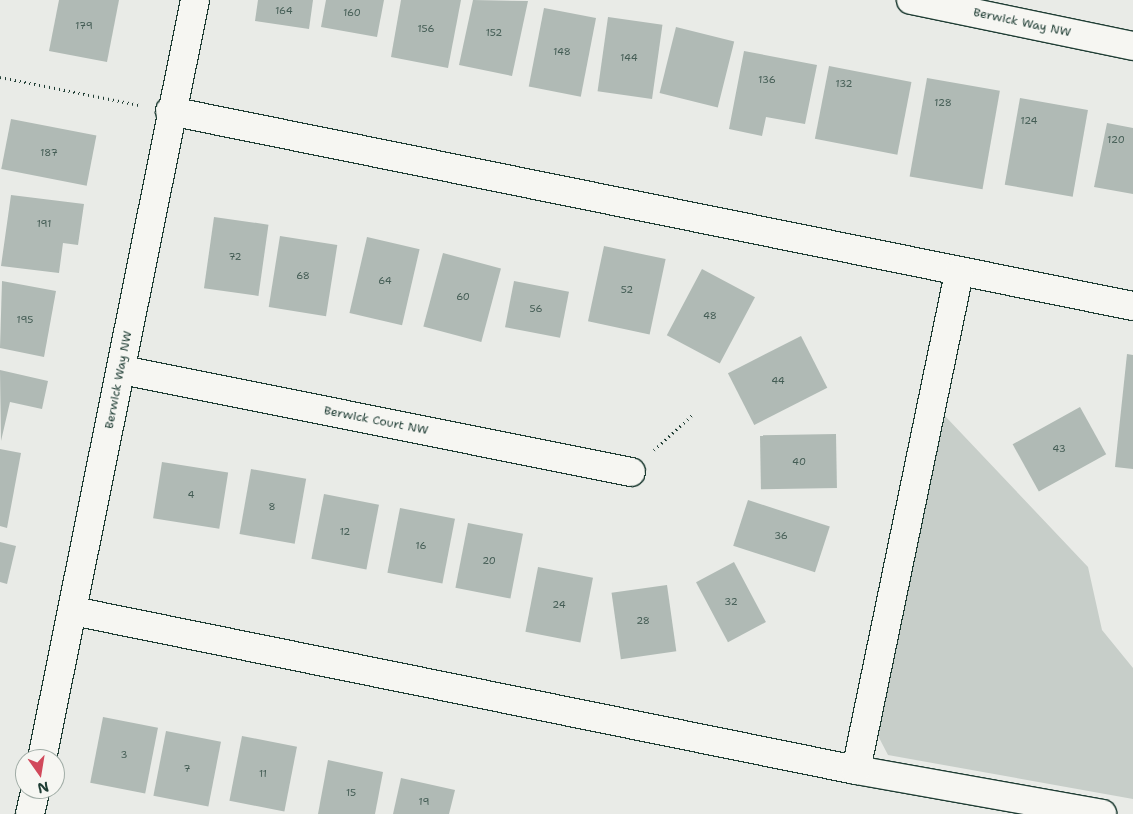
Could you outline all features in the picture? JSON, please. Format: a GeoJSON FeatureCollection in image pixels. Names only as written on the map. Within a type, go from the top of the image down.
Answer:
{"type":"FeatureCollection","features":[{"type":"Feature","properties":{"kind":"street","name":"Berwick Way NW"},"geometry":{"type":"LineString","coordinates":[[44,749],[122,370],[170,111],[195,0]]}},
{"type":"Feature","properties":{"kind":"street","name":"Berwick Way NW"},"geometry":{"type":"LineString","coordinates":[[910,0],[1133,46]]}},
{"type":"Feature","properties":{"kind":"street"},"geometry":{"type":"LineString","coordinates":[[170,111],[959,273],[1133,306]]}},
{"type":"Feature","properties":{"kind":"street"},"geometry":{"type":"LineString","coordinates":[[856,770],[959,273]]}},
{"type":"Feature","properties":{"kind":"street","name":"Berwick Court NW"},"geometry":{"type":"LineString","coordinates":[[122,370],[631,472]]}},
{"type":"Feature","properties":{"kind":"street"},"geometry":{"type":"LineString","coordinates":[[73,611],[856,770],[1102,814]]}},
{"type":"Feature","properties":{"kind":"street"},"geometry":{"type":"LineString","coordinates":[[30,814],[34,799]]}},
{"type":"Feature","properties":{"kind":"path"},"geometry":{"type":"LineString","coordinates":[[0,77],[170,111]]}},
{"type":"Feature","properties":{"kind":"path"},"geometry":{"type":"LineString","coordinates":[[631,472],[692,415]]}},
{"type":"Feature","properties":{"kind":"shaded area"},"geometry":{"type":"Polygon","coordinates":[[[945,416],[1088,567],[1102,630],[1133,668],[1133,799],[888,755],[875,730],[945,416]]]}},
{"type":"Feature","properties":{"kind":"building"},"geometry":{"type":"Polygon","coordinates":[[[59,0],[119,0],[107,62],[49,51],[59,0]]]}},
{"type":"Feature","properties":{"kind":"building"},"geometry":{"type":"Polygon","coordinates":[[[258,0],[313,0],[309,29],[255,21],[258,0]]]}},
{"type":"Feature","properties":{"kind":"building"},"geometry":{"type":"Polygon","coordinates":[[[326,0],[384,0],[377,37],[321,27],[326,0]]]}},
{"type":"Feature","properties":{"kind":"building"},"geometry":{"type":"Polygon","coordinates":[[[401,0],[461,0],[448,68],[391,57],[401,0]]]}},
{"type":"Feature","properties":{"kind":"building"},"geometry":{"type":"Polygon","coordinates":[[[473,0],[528,1],[512,76],[459,65],[473,0]]]}},
{"type":"Feature","properties":{"kind":"building"},"geometry":{"type":"Polygon","coordinates":[[[544,8],[596,18],[581,97],[529,87],[544,8]]]}},
{"type":"Feature","properties":{"kind":"building"},"geometry":{"type":"Polygon","coordinates":[[[608,17],[662,25],[652,99],[598,91],[608,17]]]}},
{"type":"Feature","properties":{"kind":"building"},"geometry":{"type":"Polygon","coordinates":[[[676,27],[734,42],[718,107],[660,93],[676,27]]]}},
{"type":"Feature","properties":{"kind":"building"},"geometry":{"type":"Polygon","coordinates":[[[744,51],[817,65],[805,124],[766,117],[762,136],[729,129],[744,51]]]}},
{"type":"Feature","properties":{"kind":"building"},"geometry":{"type":"Polygon","coordinates":[[[829,66],[911,82],[897,155],[815,139],[829,66]]]}},
{"type":"Feature","properties":{"kind":"building"},"geometry":{"type":"Polygon","coordinates":[[[927,78],[1000,91],[983,189],[910,176],[927,78]]]}},
{"type":"Feature","properties":{"kind":"building"},"geometry":{"type":"Polygon","coordinates":[[[1020,98],[1088,110],[1073,197],[1005,185],[1020,98]]]}},
{"type":"Feature","properties":{"kind":"building"},"geometry":{"type":"Polygon","coordinates":[[[11,119],[96,136],[87,186],[1,169],[11,119]]]}},
{"type":"Feature","properties":{"kind":"building"},"geometry":{"type":"Polygon","coordinates":[[[1107,123],[1133,128],[1133,194],[1094,187],[1107,123]]]}},
{"type":"Feature","properties":{"kind":"building"},"geometry":{"type":"Polygon","coordinates":[[[11,195],[84,204],[78,245],[63,243],[59,273],[1,266],[11,195]]]}},
{"type":"Feature","properties":{"kind":"building"},"geometry":{"type":"Polygon","coordinates":[[[214,217],[268,225],[258,296],[204,288],[214,217]]]}},
{"type":"Feature","properties":{"kind":"building"},"geometry":{"type":"Polygon","coordinates":[[[280,236],[337,245],[326,316],[269,307],[280,236]]]}},
{"type":"Feature","properties":{"kind":"building"},"geometry":{"type":"Polygon","coordinates":[[[367,237],[420,249],[402,325],[349,313],[367,237]]]}},
{"type":"Feature","properties":{"kind":"building"},"geometry":{"type":"Polygon","coordinates":[[[604,246],[666,259],[650,334],[588,321],[604,246]]]}},
{"type":"Feature","properties":{"kind":"building"},"geometry":{"type":"Polygon","coordinates":[[[443,253],[501,269],[481,342],[423,326],[443,253]]]}},
{"type":"Feature","properties":{"kind":"building"},"geometry":{"type":"Polygon","coordinates":[[[702,269],[755,297],[720,363],[667,335],[702,269]]]}},
{"type":"Feature","properties":{"kind":"building"},"geometry":{"type":"Polygon","coordinates":[[[2,281],[56,291],[44,357],[0,348],[2,281]]]}},
{"type":"Feature","properties":{"kind":"building"},"geometry":{"type":"Polygon","coordinates":[[[514,281],[569,292],[560,338],[505,327],[514,281]]]}},
{"type":"Feature","properties":{"kind":"building"},"geometry":{"type":"Polygon","coordinates":[[[801,336],[827,388],[754,425],[728,373],[801,336]]]}},
{"type":"Feature","properties":{"kind":"building"},"geometry":{"type":"Polygon","coordinates":[[[1127,354],[1133,355],[1133,469],[1115,467],[1127,354]]]}},
{"type":"Feature","properties":{"kind":"building"},"geometry":{"type":"Polygon","coordinates":[[[0,370],[48,381],[42,409],[10,402],[1,441],[0,370]]]}},
{"type":"Feature","properties":{"kind":"building"},"geometry":{"type":"Polygon","coordinates":[[[1080,407],[1106,454],[1039,492],[1013,444],[1080,407]]]}},
{"type":"Feature","properties":{"kind":"building"},"geometry":{"type":"Polygon","coordinates":[[[836,434],[837,488],[761,489],[760,435],[836,434]]]}},
{"type":"Feature","properties":{"kind":"building"},"geometry":{"type":"Polygon","coordinates":[[[0,449],[21,453],[7,528],[0,526],[0,449]]]}},
{"type":"Feature","properties":{"kind":"building"},"geometry":{"type":"Polygon","coordinates":[[[162,462],[228,472],[219,529],[153,518],[162,462]]]}},
{"type":"Feature","properties":{"kind":"building"},"geometry":{"type":"Polygon","coordinates":[[[251,469],[306,479],[295,544],[240,534],[251,469]]]}},
{"type":"Feature","properties":{"kind":"building"},"geometry":{"type":"Polygon","coordinates":[[[324,494],[379,505],[366,569],[311,559],[324,494]]]}},
{"type":"Feature","properties":{"kind":"building"},"geometry":{"type":"Polygon","coordinates":[[[748,500],[830,527],[815,572],[733,546],[748,500]]]}},
{"type":"Feature","properties":{"kind":"building"},"geometry":{"type":"Polygon","coordinates":[[[400,508],[455,519],[442,583],[387,573],[400,508]]]}},
{"type":"Feature","properties":{"kind":"building"},"geometry":{"type":"Polygon","coordinates":[[[468,523],[523,534],[510,598],[455,588],[468,523]]]}},
{"type":"Feature","properties":{"kind":"building"},"geometry":{"type":"Polygon","coordinates":[[[0,542],[16,546],[7,584],[0,582],[0,542]]]}},
{"type":"Feature","properties":{"kind":"building"},"geometry":{"type":"Polygon","coordinates":[[[734,562],[766,622],[728,642],[696,582],[734,562]]]}},
{"type":"Feature","properties":{"kind":"building"},"geometry":{"type":"Polygon","coordinates":[[[538,567],[593,578],[580,642],[525,632],[538,567]]]}},
{"type":"Feature","properties":{"kind":"building"},"geometry":{"type":"Polygon","coordinates":[[[667,585],[676,651],[621,659],[612,593],[667,585]]]}},
{"type":"Feature","properties":{"kind":"building"},"geometry":{"type":"Polygon","coordinates":[[[103,717],[158,728],[145,793],[90,783],[103,717]]]}},
{"type":"Feature","properties":{"kind":"building"},"geometry":{"type":"Polygon","coordinates":[[[166,731],[221,742],[208,806],[153,796],[166,731]]]}},
{"type":"Feature","properties":{"kind":"building"},"geometry":{"type":"Polygon","coordinates":[[[242,736],[297,747],[284,811],[229,801],[242,736]]]}},
{"type":"Feature","properties":{"kind":"building"},"geometry":{"type":"Polygon","coordinates":[[[328,760],[383,772],[375,814],[318,814],[328,760]]]}},
{"type":"Feature","properties":{"kind":"building"},"geometry":{"type":"Polygon","coordinates":[[[401,778],[455,790],[449,814],[393,814],[401,778]]]}}]}
